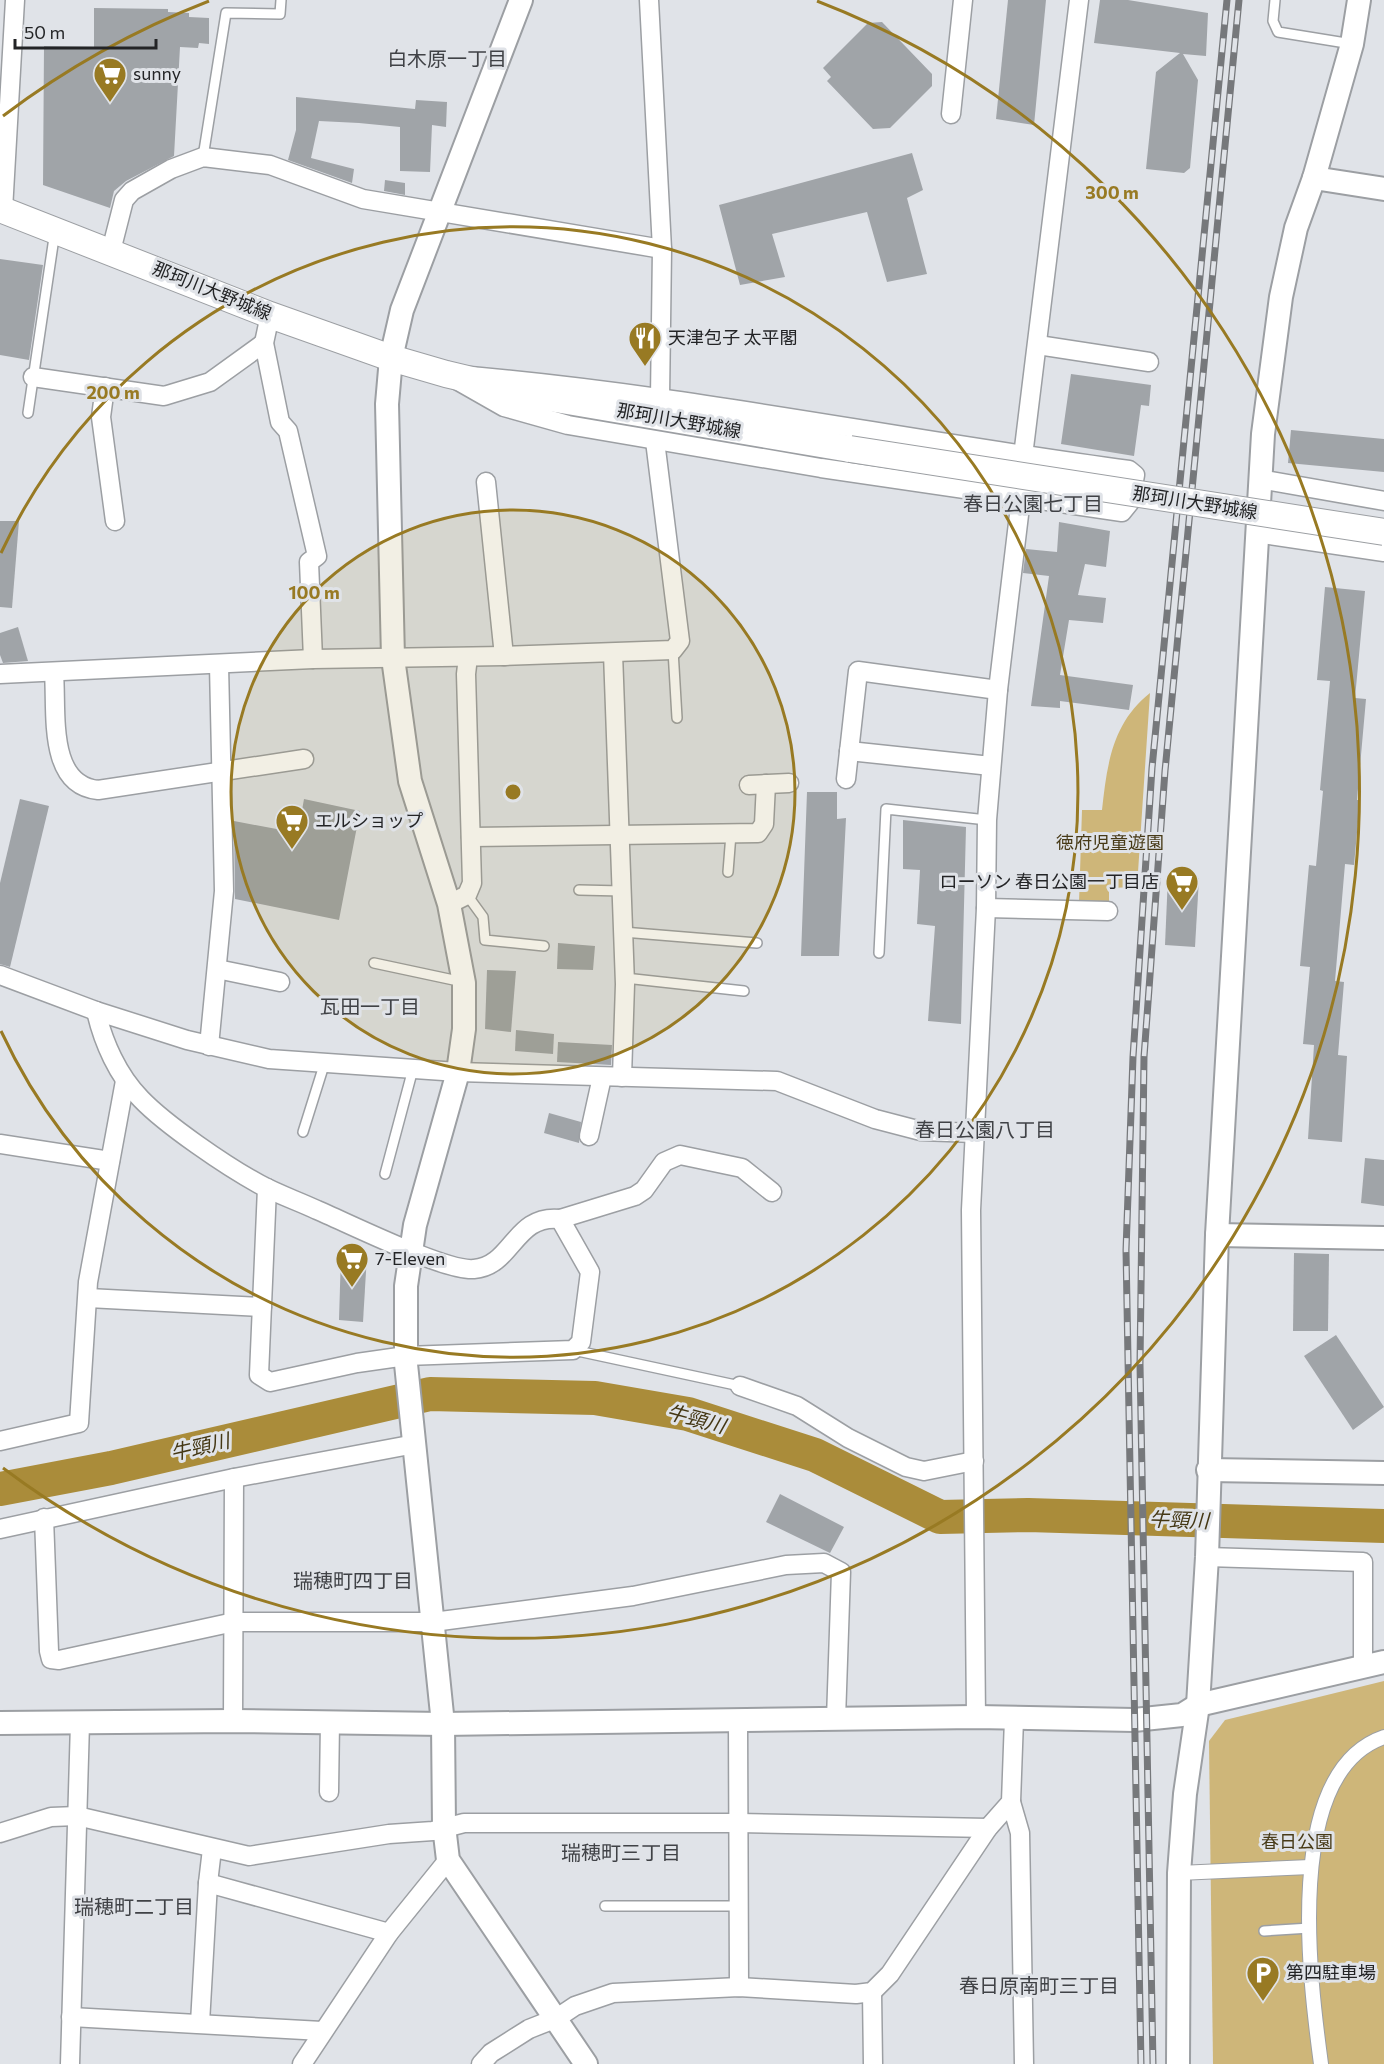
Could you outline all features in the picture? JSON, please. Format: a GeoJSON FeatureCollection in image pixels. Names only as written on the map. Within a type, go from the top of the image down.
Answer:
{"type":"FeatureCollection","features":[{"type":"Feature","properties":{"kind":"main road","name":"那珂川大野城線"},"geometry":{"type":"LineString","coordinates":[[2,210],[270,315],[391,358],[544,397],[850,449],[1384,532]]}},
{"type":"Feature","properties":{"kind":"street"},"geometry":{"type":"LineString","coordinates":[[2,210],[15,0]]}},
{"type":"Feature","properties":{"kind":"street"},"geometry":{"type":"LineString","coordinates":[[521,0],[438,211],[402,310],[391,358],[386,448],[393,658],[410,781],[458,900],[464,982],[464,1029],[458,1072],[410,1250],[406,1286],[406,1360],[443,1724],[444,1826],[448,1860],[586,2064]]}},
{"type":"Feature","properties":{"kind":"street"},"geometry":{"type":"LineString","coordinates":[[649,0],[662,249],[660,398]]}},
{"type":"Feature","properties":{"kind":"street"},"geometry":{"type":"LineString","coordinates":[[951,114],[963,0]]}},
{"type":"Feature","properties":{"kind":"street"},"geometry":{"type":"LineString","coordinates":[[976,1717],[971,1210],[986,908],[987,820],[998,690],[1021,498],[1023,456],[1079,0]]}},
{"type":"Feature","properties":{"kind":"street"},"geometry":{"type":"LineString","coordinates":[[1178,2064],[1179,1874],[1185,1794],[1198,1705],[1207,1557],[1217,1235],[1259,479],[1281,297],[1296,228],[1314,178],[1352,44],[1359,0]]}},
{"type":"Feature","properties":{"kind":"street"},"geometry":{"type":"LineString","coordinates":[[111,251],[124,200],[132,191],[171,169],[203,157],[270,165],[363,199],[662,249]]}},
{"type":"Feature","properties":{"kind":"street"},"geometry":{"type":"LineString","coordinates":[[1314,178],[1384,189]]}},
{"type":"Feature","properties":{"kind":"street"},"geometry":{"type":"LineString","coordinates":[[270,315],[264,343],[280,422],[288,431],[317,556],[309,562],[313,659]]}},
{"type":"Feature","properties":{"kind":"street"},"geometry":{"type":"LineString","coordinates":[[33,377],[164,396],[210,382],[264,343]]}},
{"type":"Feature","properties":{"kind":"street"},"geometry":{"type":"LineString","coordinates":[[1038,345],[1149,362]]}},
{"type":"Feature","properties":{"kind":"street"},"geometry":{"type":"LineString","coordinates":[[447,374],[528,381],[660,398],[1023,456],[1129,470],[1135,476],[1130,502],[1122,512],[1021,498],[655,441],[568,425],[504,407],[447,374]]}},
{"type":"Feature","properties":{"kind":"street"},"geometry":{"type":"LineString","coordinates":[[105,387],[101,417],[115,521]]}},
{"type":"Feature","properties":{"kind":"street"},"geometry":{"type":"LineString","coordinates":[[0,674],[313,659],[468,657],[673,650],[680,641],[655,441]]}},
{"type":"Feature","properties":{"kind":"street"},"geometry":{"type":"LineString","coordinates":[[1259,479],[1384,501]]}},
{"type":"Feature","properties":{"kind":"street"},"geometry":{"type":"LineString","coordinates":[[486,482],[504,656]]}},
{"type":"Feature","properties":{"kind":"street"},"geometry":{"type":"LineString","coordinates":[[1256,532],[1384,552]]}},
{"type":"Feature","properties":{"kind":"street"},"geometry":{"type":"LineString","coordinates":[[613,653],[625,978],[622,1077]]}},
{"type":"Feature","properties":{"kind":"street"},"geometry":{"type":"LineString","coordinates":[[458,900],[472,883],[466,674],[468,657]]}},
{"type":"Feature","properties":{"kind":"street"},"geometry":{"type":"LineString","coordinates":[[209,1046],[224,891],[219,665]]}},
{"type":"Feature","properties":{"kind":"street"},"geometry":{"type":"LineString","coordinates":[[846,779],[858,671],[998,690]]}},
{"type":"Feature","properties":{"kind":"street"},"geometry":{"type":"LineString","coordinates":[[54,673],[60,758],[65,772],[87,789],[99,790],[304,759]]}},
{"type":"Feature","properties":{"kind":"street"},"geometry":{"type":"LineString","coordinates":[[849,751],[991,766]]}},
{"type":"Feature","properties":{"kind":"street"},"geometry":{"type":"LineString","coordinates":[[471,837],[620,837],[758,833],[764,824],[757,785],[789,783]]}},
{"type":"Feature","properties":{"kind":"street"},"geometry":{"type":"LineString","coordinates":[[986,908],[1108,910]]}},
{"type":"Feature","properties":{"kind":"street"},"geometry":{"type":"LineString","coordinates":[[217,969],[280,982]]}},
{"type":"Feature","properties":{"kind":"street"},"geometry":{"type":"LineString","coordinates":[[0,975],[96,1011],[209,1046],[269,1059],[458,1072],[777,1081],[875,1119],[921,1131],[975,1133]]}},
{"type":"Feature","properties":{"kind":"street"},"geometry":{"type":"LineString","coordinates":[[96,1011],[100,1030],[125,1081],[142,1101],[191,1139],[267,1188],[410,1250],[463,1269],[486,1266],[499,1258],[534,1221],[548,1218],[560,1219],[635,1196],[644,1190],[664,1162],[680,1155],[742,1168],[772,1192]]}},
{"type":"Feature","properties":{"kind":"street"},"geometry":{"type":"LineString","coordinates":[[589,1136],[602,1077]]}},
{"type":"Feature","properties":{"kind":"street"},"geometry":{"type":"LineString","coordinates":[[0,1442],[79,1423],[88,1298],[125,1081]]}},
{"type":"Feature","properties":{"kind":"street"},"geometry":{"type":"LineString","coordinates":[[0,1144],[110,1161]]}},
{"type":"Feature","properties":{"kind":"street"},"geometry":{"type":"LineString","coordinates":[[267,1188],[259,1375],[270,1382],[357,1363],[573,1350],[581,1342],[590,1272],[560,1219]]}},
{"type":"Feature","properties":{"kind":"street"},"geometry":{"type":"LineString","coordinates":[[1217,1235],[1384,1238]]}},
{"type":"Feature","properties":{"kind":"street"},"geometry":{"type":"LineString","coordinates":[[88,1298],[262,1307]]}},
{"type":"Feature","properties":{"kind":"street"},"geometry":{"type":"LineString","coordinates":[[740,1386],[797,1406],[848,1438],[906,1467],[924,1471],[975,1470]]}},
{"type":"Feature","properties":{"kind":"street"},"geometry":{"type":"LineString","coordinates":[[0,1529],[234,1478],[415,1444]]}},
{"type":"Feature","properties":{"kind":"street"},"geometry":{"type":"LineString","coordinates":[[1208,1470],[1384,1473]]}},
{"type":"Feature","properties":{"kind":"street"},"geometry":{"type":"LineString","coordinates":[[233,1721],[234,1478]]}},
{"type":"Feature","properties":{"kind":"street"},"geometry":{"type":"LineString","coordinates":[[44,1518],[49,1651],[51,1659],[59,1660],[234,1622],[433,1622],[571,1605],[786,1565],[824,1563],[841,1572],[836,1719]]}},
{"type":"Feature","properties":{"kind":"street"},"geometry":{"type":"LineString","coordinates":[[0,1723],[330,1721],[443,1724],[976,1717],[1134,1720],[1182,1715],[1198,1705],[1374,1665],[1363,1562],[1207,1557]]}},
{"type":"Feature","properties":{"kind":"street"},"geometry":{"type":"LineString","coordinates":[[1014,1719],[1011,1802],[1020,1833],[1024,2064]]}},
{"type":"Feature","properties":{"kind":"street"},"geometry":{"type":"LineString","coordinates":[[738,1720],[739,1987]]}},
{"type":"Feature","properties":{"kind":"street"},"geometry":{"type":"LineString","coordinates":[[330,1721],[330,1792]]}},
{"type":"Feature","properties":{"kind":"street"},"geometry":{"type":"LineString","coordinates":[[70,2064],[80,1724]]}},
{"type":"Feature","properties":{"kind":"street"},"geometry":{"type":"LineString","coordinates":[[1321,2064],[1312,2002],[1310,1867],[1322,1807],[1334,1779],[1355,1756],[1384,1737]]}},
{"type":"Feature","properties":{"kind":"street"},"geometry":{"type":"LineString","coordinates":[[481,2064],[491,2053],[529,2029],[556,2018],[575,2006],[613,1993],[739,1987],[856,1994],[872,1992],[890,1974],[988,1828],[1011,1802]]}},
{"type":"Feature","properties":{"kind":"street"},"geometry":{"type":"LineString","coordinates":[[0,1833],[51,1817],[77,1816],[212,1849],[262,1855],[389,1834],[433,1831],[444,1826],[464,1823],[739,1823],[988,1828]]}},
{"type":"Feature","properties":{"kind":"street"},"geometry":{"type":"LineString","coordinates":[[200,2023],[212,1849]]}},
{"type":"Feature","properties":{"kind":"street"},"geometry":{"type":"LineString","coordinates":[[302,2064],[389,1933],[448,1860]]}},
{"type":"Feature","properties":{"kind":"street"},"geometry":{"type":"LineString","coordinates":[[1179,1874],[1310,1867]]}},
{"type":"Feature","properties":{"kind":"street"},"geometry":{"type":"LineString","coordinates":[[208,1883],[389,1933]]}},
{"type":"Feature","properties":{"kind":"street"},"geometry":{"type":"LineString","coordinates":[[872,1992],[873,2064]]}},
{"type":"Feature","properties":{"kind":"street"},"geometry":{"type":"LineString","coordinates":[[71,2017],[322,2031]]}},
{"type":"Feature","properties":{"kind":"lane"},"geometry":{"type":"LineString","coordinates":[[203,157],[226,13],[280,14],[281,0]]}},
{"type":"Feature","properties":{"kind":"lane"},"geometry":{"type":"LineString","coordinates":[[1275,0],[1273,21],[1278,32],[1352,44]]}},
{"type":"Feature","properties":{"kind":"lane"},"geometry":{"type":"LineString","coordinates":[[28,413],[55,231]]}},
{"type":"Feature","properties":{"kind":"lane"},"geometry":{"type":"LineString","coordinates":[[673,650],[677,718]]}},
{"type":"Feature","properties":{"kind":"lane"},"geometry":{"type":"LineString","coordinates":[[879,953],[886,809],[987,820]]}},
{"type":"Feature","properties":{"kind":"lane"},"geometry":{"type":"LineString","coordinates":[[729,872],[731,834]]}},
{"type":"Feature","properties":{"kind":"lane"},"geometry":{"type":"LineString","coordinates":[[579,890],[622,891]]}},
{"type":"Feature","properties":{"kind":"lane"},"geometry":{"type":"LineString","coordinates":[[458,900],[483,917],[485,940],[544,946]]}},
{"type":"Feature","properties":{"kind":"lane"},"geometry":{"type":"LineString","coordinates":[[623,932],[757,943]]}},
{"type":"Feature","properties":{"kind":"lane"},"geometry":{"type":"LineString","coordinates":[[374,963],[464,982]]}},
{"type":"Feature","properties":{"kind":"lane"},"geometry":{"type":"LineString","coordinates":[[625,978],[744,991]]}},
{"type":"Feature","properties":{"kind":"lane"},"geometry":{"type":"LineString","coordinates":[[303,1132],[325,1062]]}},
{"type":"Feature","properties":{"kind":"lane"},"geometry":{"type":"LineString","coordinates":[[385,1173],[413,1069]]}},
{"type":"Feature","properties":{"kind":"lane"},"geometry":{"type":"LineString","coordinates":[[573,1350],[740,1386]]}},
{"type":"Feature","properties":{"kind":"lane"},"geometry":{"type":"LineString","coordinates":[[605,1906],[739,1906]]}},
{"type":"Feature","properties":{"kind":"lane"},"geometry":{"type":"LineString","coordinates":[[1264,1931],[1310,1928]]}},
{"type":"Feature","properties":{"kind":"green space","name":"徳府児童遊園"},"geometry":{"type":"Polygon","coordinates":[[[1150,693],[1137,887],[1109,888],[1109,905],[1079,903],[1082,810],[1102,810],[1109,761],[1119,731],[1137,705],[1150,693]]]}},
{"type":"Feature","properties":{"kind":"green space","name":"春日公園"},"geometry":{"type":"Polygon","coordinates":[[[1384,1681],[1384,2064],[1213,2064],[1209,1741],[1225,1720],[1384,1681]]]}},
{"type":"Feature","properties":{"kind":"building"},"geometry":{"type":"Polygon","coordinates":[[[1008,0],[1046,0],[1034,125],[996,119],[1008,0]]]}},
{"type":"Feature","properties":{"kind":"building"},"geometry":{"type":"Polygon","coordinates":[[[1100,0],[1128,0],[1208,13],[1206,56],[1183,54],[1198,80],[1190,168],[1184,173],[1146,169],[1156,72],[1180,53],[1094,43],[1100,0]]]}},
{"type":"Feature","properties":{"kind":"building","name":"sunny"},"geometry":{"type":"Polygon","coordinates":[[[94,8],[168,9],[168,12],[189,13],[189,17],[209,18],[209,44],[199,43],[198,48],[180,47],[174,156],[126,181],[114,191],[110,208],[43,185],[44,46],[94,47],[94,8]]]}},
{"type":"Feature","properties":{"kind":"building"},"geometry":{"type":"Polygon","coordinates":[[[882,22],[932,74],[932,86],[890,128],[873,129],[827,81],[831,77],[823,68],[868,23],[882,22]]]}},
{"type":"Feature","properties":{"kind":"building"},"geometry":{"type":"Polygon","coordinates":[[[296,97],[415,109],[416,100],[447,102],[446,127],[432,125],[430,172],[400,171],[400,127],[359,123],[319,121],[311,158],[354,169],[352,183],[288,160],[296,130],[296,97]]]}},
{"type":"Feature","properties":{"kind":"building"},"geometry":{"type":"Polygon","coordinates":[[[912,153],[923,190],[907,198],[927,274],[887,282],[867,212],[772,234],[785,277],[740,285],[719,205],[912,153]]]}},
{"type":"Feature","properties":{"kind":"building"},"geometry":{"type":"Polygon","coordinates":[[[385,180],[405,183],[405,195],[384,191],[385,180]]]}},
{"type":"Feature","properties":{"kind":"building"},"geometry":{"type":"Polygon","coordinates":[[[0,259],[43,265],[29,360],[0,355],[0,259]]]}},
{"type":"Feature","properties":{"kind":"building"},"geometry":{"type":"Polygon","coordinates":[[[1071,374],[1151,385],[1149,406],[1141,405],[1134,456],[1061,444],[1071,374]]]}},
{"type":"Feature","properties":{"kind":"building"},"geometry":{"type":"Polygon","coordinates":[[[1291,430],[1384,439],[1384,472],[1288,463],[1291,430]]]}},
{"type":"Feature","properties":{"kind":"building"},"geometry":{"type":"Polygon","coordinates":[[[0,521],[19,521],[12,608],[0,607],[0,521]]]}},
{"type":"Feature","properties":{"kind":"building"},"geometry":{"type":"Polygon","coordinates":[[[1059,522],[1110,531],[1106,567],[1085,564],[1078,595],[1106,598],[1103,623],[1069,620],[1060,675],[1133,685],[1129,710],[1060,701],[1060,708],[1031,706],[1049,576],[1023,573],[1026,549],[1057,552],[1059,522]]]}},
{"type":"Feature","properties":{"kind":"building"},"geometry":{"type":"Polygon","coordinates":[[[1325,587],[1365,591],[1355,698],[1366,699],[1357,800],[1360,800],[1354,865],[1345,864],[1335,981],[1344,982],[1338,1055],[1347,1056],[1342,1142],[1308,1139],[1314,1045],[1303,1044],[1310,967],[1300,966],[1309,865],[1316,866],[1323,791],[1320,790],[1330,681],[1317,680],[1325,587]]]}},
{"type":"Feature","properties":{"kind":"building"},"geometry":{"type":"Polygon","coordinates":[[[18,627],[28,661],[3,663],[0,655],[0,633],[18,627]]]}},
{"type":"Feature","properties":{"kind":"building"},"geometry":{"type":"Polygon","coordinates":[[[807,792],[837,792],[837,819],[846,818],[839,956],[801,956],[807,792]]]}},
{"type":"Feature","properties":{"kind":"building"},"geometry":{"type":"Polygon","coordinates":[[[20,799],[49,806],[10,967],[0,964],[0,883],[20,799]]]}},
{"type":"Feature","properties":{"kind":"building","name":"エルショップ"},"geometry":{"type":"Polygon","coordinates":[[[304,799],[360,811],[339,920],[235,899],[234,821],[298,833],[304,799]]]}},
{"type":"Feature","properties":{"kind":"building"},"geometry":{"type":"Polygon","coordinates":[[[903,820],[966,827],[961,1024],[928,1021],[935,926],[917,924],[920,870],[903,869],[903,820]]]}},
{"type":"Feature","properties":{"kind":"building","name":"ローソン 春日公園一丁目店"},"geometry":{"type":"Polygon","coordinates":[[[1168,876],[1199,878],[1195,947],[1165,945],[1168,876]]]}},
{"type":"Feature","properties":{"kind":"building"},"geometry":{"type":"Polygon","coordinates":[[[558,943],[595,946],[593,970],[557,969],[558,943]]]}},
{"type":"Feature","properties":{"kind":"building"},"geometry":{"type":"Polygon","coordinates":[[[487,970],[516,971],[511,1032],[485,1029],[487,970]]]}},
{"type":"Feature","properties":{"kind":"building"},"geometry":{"type":"Polygon","coordinates":[[[516,1030],[554,1034],[553,1054],[515,1051],[516,1030]]]}},
{"type":"Feature","properties":{"kind":"building"},"geometry":{"type":"Polygon","coordinates":[[[558,1042],[612,1045],[611,1065],[557,1062],[558,1042]]]}},
{"type":"Feature","properties":{"kind":"building"},"geometry":{"type":"Polygon","coordinates":[[[549,1113],[581,1122],[579,1143],[544,1133],[549,1113]]]}},
{"type":"Feature","properties":{"kind":"building"},"geometry":{"type":"Polygon","coordinates":[[[1365,1158],[1384,1160],[1384,1206],[1361,1203],[1365,1158]]]}},
{"type":"Feature","properties":{"kind":"building"},"geometry":{"type":"Polygon","coordinates":[[[1294,1253],[1329,1254],[1328,1331],[1293,1331],[1294,1253]]]}},
{"type":"Feature","properties":{"kind":"building","name":"7-Eleven"},"geometry":{"type":"Polygon","coordinates":[[[341,1254],[367,1255],[363,1322],[339,1320],[341,1254]]]}},
{"type":"Feature","properties":{"kind":"building"},"geometry":{"type":"Polygon","coordinates":[[[1336,1335],[1384,1407],[1353,1430],[1304,1356],[1336,1335]]]}},
{"type":"Feature","properties":{"kind":"building"},"geometry":{"type":"Polygon","coordinates":[[[780,1494],[844,1527],[830,1553],[766,1522],[780,1494]]]}},
{"type":"Feature","properties":{"kind":"waterway","name":"牛頸川"},"geometry":{"type":"LineString","coordinates":[[0,1489],[111,1468],[430,1394],[595,1398],[688,1414],[815,1455],[940,1517],[1028,1515],[1384,1526]]}},
{"type":"Feature","properties":{"kind":"railway"},"geometry":{"type":"LineString","coordinates":[[1141,2064],[1126,1250],[1133,1057],[1152,768],[1227,0]]}},
{"type":"Feature","properties":{"kind":"railway"},"geometry":{"type":"LineString","coordinates":[[1153,2064],[1140,1364],[1144,1057],[1165,771],[1239,0]]}},
{"type":"Feature","properties":{"kind":"place","name":"sunny"},"geometry":{"type":"Point","coordinates":[110,103]}},
{"type":"Feature","properties":{"kind":"place","name":"天津包子 太平閣"},"geometry":{"type":"Point","coordinates":[645,367]}},
{"type":"Feature","properties":{"kind":"place","name":"エルショップ"},"geometry":{"type":"Point","coordinates":[292,850]}},
{"type":"Feature","properties":{"kind":"place","name":"ローソン 春日公園一丁目店"},"geometry":{"type":"Point","coordinates":[1182,911]}},
{"type":"Feature","properties":{"kind":"place","name":"7-Eleven"},"geometry":{"type":"Point","coordinates":[352,1288]}},
{"type":"Feature","properties":{"kind":"place","name":"第四駐車場"},"geometry":{"type":"Point","coordinates":[1263,2002]}},
{"type":"Feature","properties":{"kind":"district","name":"白木原一丁目"},"geometry":{"type":"Point","coordinates":[447,59]}},
{"type":"Feature","properties":{"kind":"district","name":"春日公園七丁目"},"geometry":{"type":"Point","coordinates":[1033,504]}},
{"type":"Feature","properties":{"kind":"district","name":"瓦田一丁目"},"geometry":{"type":"Point","coordinates":[370,1007]}},
{"type":"Feature","properties":{"kind":"district","name":"春日公園八丁目"},"geometry":{"type":"Point","coordinates":[985,1130]}},
{"type":"Feature","properties":{"kind":"district","name":"瑞穂町四丁目"},"geometry":{"type":"Point","coordinates":[353,1581]}},
{"type":"Feature","properties":{"kind":"district","name":"瑞穂町三丁目"},"geometry":{"type":"Point","coordinates":[621,1853]}},
{"type":"Feature","properties":{"kind":"district","name":"瑞穂町二丁目"},"geometry":{"type":"Point","coordinates":[134,1907]}},
{"type":"Feature","properties":{"kind":"district","name":"春日原南町三丁目"},"geometry":{"type":"Point","coordinates":[1039,1986]}}]}
